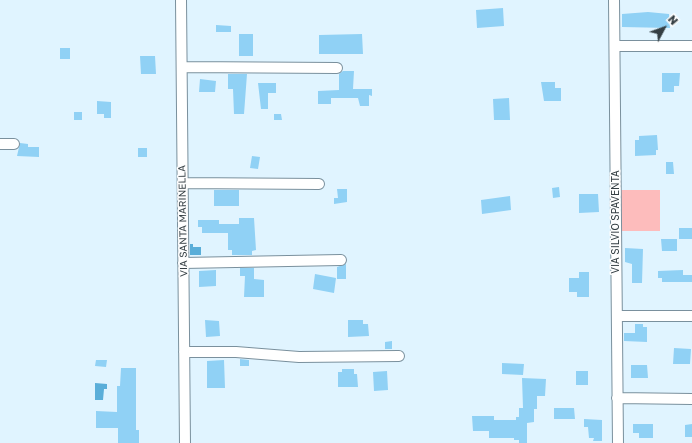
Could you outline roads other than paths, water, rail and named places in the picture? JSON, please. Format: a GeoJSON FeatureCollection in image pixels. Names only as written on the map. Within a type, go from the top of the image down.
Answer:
{"type":"FeatureCollection","features":[{"type":"Feature","properties":{"kind":"street","name":"VIA SANTA MARINELLA"},"geometry":{"type":"LineString","coordinates":[[181,0],[185,443]]}},
{"type":"Feature","properties":{"kind":"street","name":"VIA SILVIO SPAVENTA"},"geometry":{"type":"LineString","coordinates":[[614,0],[618,443]]}},
{"type":"Feature","properties":{"kind":"street"},"geometry":{"type":"LineString","coordinates":[[615,46],[692,46]]}},
{"type":"Feature","properties":{"kind":"street"},"geometry":{"type":"LineString","coordinates":[[182,67],[337,68]]}},
{"type":"Feature","properties":{"kind":"street"},"geometry":{"type":"LineString","coordinates":[[0,144],[14,144]]}},
{"type":"Feature","properties":{"kind":"street"},"geometry":{"type":"LineString","coordinates":[[182,183],[319,184]]}},
{"type":"Feature","properties":{"kind":"street"},"geometry":{"type":"LineString","coordinates":[[183,263],[341,260]]}},
{"type":"Feature","properties":{"kind":"street"},"geometry":{"type":"LineString","coordinates":[[617,316],[692,316]]}},
{"type":"Feature","properties":{"kind":"street"},"geometry":{"type":"LineString","coordinates":[[184,352],[236,352],[299,357],[399,356]]}},
{"type":"Feature","properties":{"kind":"street"},"geometry":{"type":"LineString","coordinates":[[617,398],[692,399]]}},
{"type":"Feature","properties":{"kind":"water"},"geometry":{"type":"Polygon","coordinates":[[[190,244],[193,244],[193,247],[201,247],[201,255],[190,255],[190,244]]]}},
{"type":"Feature","properties":{"kind":"water"},"geometry":{"type":"Polygon","coordinates":[[[95,383],[107,384],[107,389],[104,389],[103,400],[95,400],[95,383]]]}}]}
